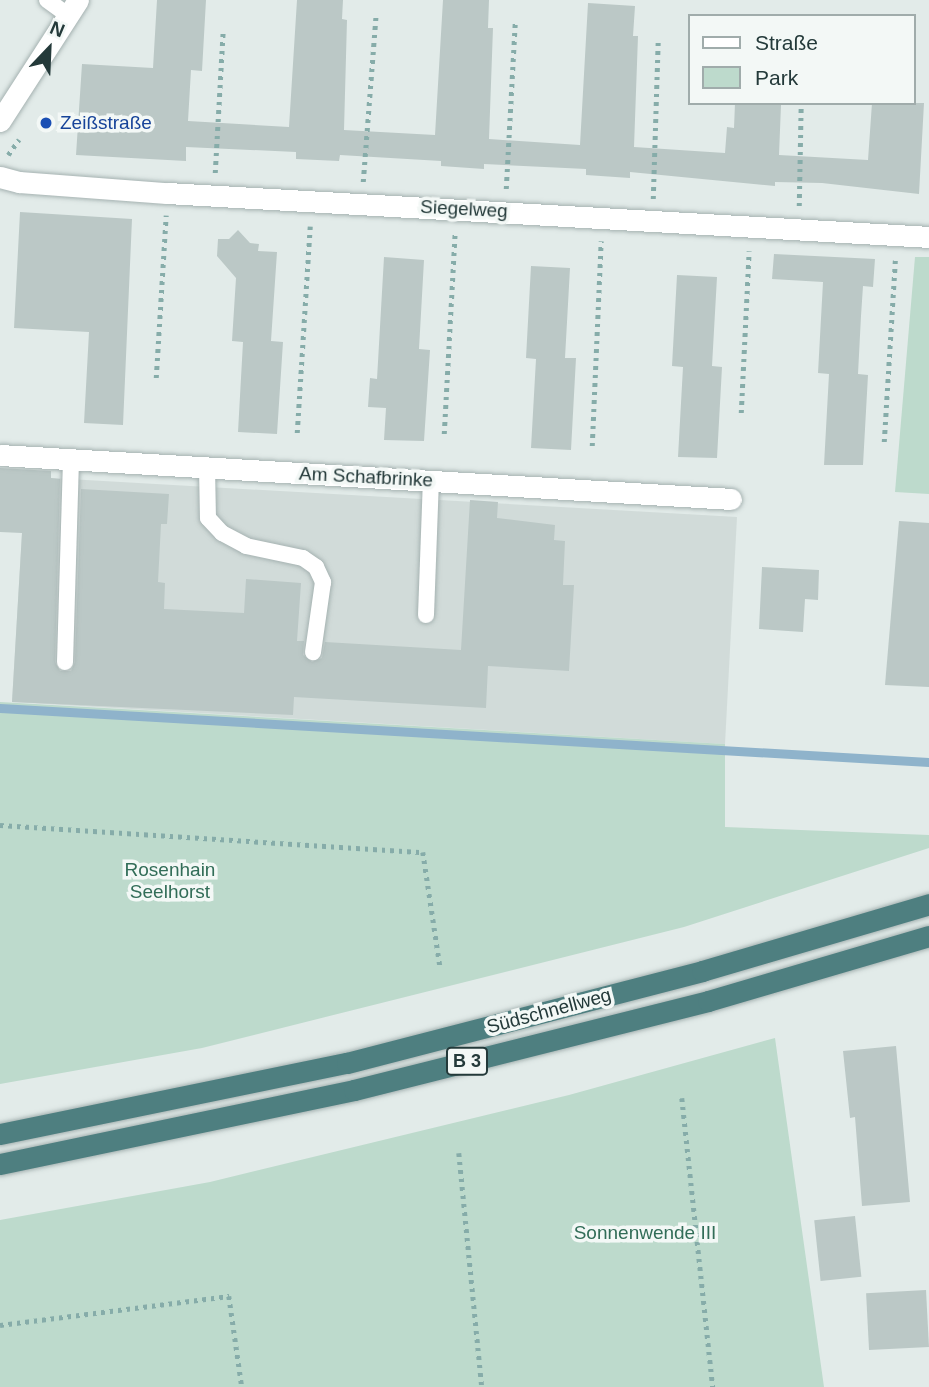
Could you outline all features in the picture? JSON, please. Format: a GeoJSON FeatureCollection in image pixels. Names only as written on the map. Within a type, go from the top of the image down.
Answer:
{"type":"FeatureCollection","features":[{"type":"Feature","properties":{"kind":"highway","name":"Südschnellweg"},"geometry":{"type":"LineString","coordinates":[[0,1135],[347,1063],[702,971],[929,904]]}},
{"type":"Feature","properties":{"kind":"highway","name":"Südschnellweg"},"geometry":{"type":"LineString","coordinates":[[0,1164],[354,1090],[708,1001],[929,936]]}},
{"type":"Feature","properties":{"kind":"street"},"geometry":{"type":"LineString","coordinates":[[0,121],[73,7]]}},
{"type":"Feature","properties":{"kind":"street","name":"Siegelweg"},"geometry":{"type":"LineString","coordinates":[[0,177],[19,183],[167,193],[603,216],[929,237]]}},
{"type":"Feature","properties":{"kind":"street","name":"Am Schafbrinke"},"geometry":{"type":"LineString","coordinates":[[0,456],[731,499]]}},
{"type":"Feature","properties":{"kind":"lane"},"geometry":{"type":"LineString","coordinates":[[47,0],[73,7]]}},
{"type":"Feature","properties":{"kind":"lane"},"geometry":{"type":"LineString","coordinates":[[65,662],[71,459]]}},
{"type":"Feature","properties":{"kind":"lane"},"geometry":{"type":"LineString","coordinates":[[207,467],[208,518],[222,533],[246,546],[303,558],[316,567],[323,582],[313,652]]}},
{"type":"Feature","properties":{"kind":"lane"},"geometry":{"type":"LineString","coordinates":[[426,615],[431,481]]}},
{"type":"Feature","properties":{"kind":"path"},"geometry":{"type":"LineString","coordinates":[[361,204],[376,13]]}},
{"type":"Feature","properties":{"kind":"path"},"geometry":{"type":"LineString","coordinates":[[505,211],[515,22]]}},
{"type":"Feature","properties":{"kind":"path"},"geometry":{"type":"LineString","coordinates":[[213,195],[223,31]]}},
{"type":"Feature","properties":{"kind":"path"},"geometry":{"type":"LineString","coordinates":[[652,221],[659,41]]}},
{"type":"Feature","properties":{"kind":"path"},"geometry":{"type":"LineString","coordinates":[[799,228],[802,105]]}},
{"type":"Feature","properties":{"kind":"path"},"geometry":{"type":"LineString","coordinates":[[156,378],[167,193]]}},
{"type":"Feature","properties":{"kind":"path"},"geometry":{"type":"LineString","coordinates":[[297,432],[311,200]]}},
{"type":"Feature","properties":{"kind":"path"},"geometry":{"type":"LineString","coordinates":[[444,434],[457,208]]}},
{"type":"Feature","properties":{"kind":"path"},"geometry":{"type":"LineString","coordinates":[[592,446],[603,216]]}},
{"type":"Feature","properties":{"kind":"path"},"geometry":{"type":"LineString","coordinates":[[741,413],[750,225]]}},
{"type":"Feature","properties":{"kind":"path"},"geometry":{"type":"LineString","coordinates":[[884,442],[896,234]]}},
{"type":"Feature","properties":{"kind":"path"},"geometry":{"type":"LineString","coordinates":[[0,825],[423,852],[440,966]]}},
{"type":"Feature","properties":{"kind":"path"},"geometry":{"type":"LineString","coordinates":[[682,1098],[713,1387]]}},
{"type":"Feature","properties":{"kind":"path"},"geometry":{"type":"LineString","coordinates":[[459,1153],[482,1387]]}},
{"type":"Feature","properties":{"kind":"path"},"geometry":{"type":"LineString","coordinates":[[0,1325],[229,1296],[242,1387]]}},
{"type":"Feature","properties":{"kind":"shaded area"},"geometry":{"type":"Polygon","coordinates":[[[51,478],[737,517],[725,744],[12,702],[22,533],[51,478]]]}},
{"type":"Feature","properties":{"kind":"green space"},"geometry":{"type":"Polygon","coordinates":[[[915,257],[929,257],[929,494],[895,492],[915,257]]]}},
{"type":"Feature","properties":{"kind":"green space","name":"Rosenhain Seelhorst"},"geometry":{"type":"Polygon","coordinates":[[[0,702],[725,744],[725,827],[929,835],[929,848],[684,927],[202,1048],[0,1084],[0,702]]]}},
{"type":"Feature","properties":{"kind":"green space","name":"Sonnenwende III"},"geometry":{"type":"Polygon","coordinates":[[[775,1038],[824,1387],[0,1387],[0,1220],[210,1182],[569,1095],[775,1038]]]}},
{"type":"Feature","properties":{"kind":"building"},"geometry":{"type":"Polygon","coordinates":[[[157,0],[206,0],[202,71],[191,70],[188,121],[289,127],[297,0],[343,0],[342,19],[347,20],[344,130],[435,135],[443,0],[489,0],[488,28],[493,28],[489,139],[580,145],[588,3],[635,6],[633,36],[638,36],[634,147],[725,153],[727,127],[734,128],[735,105],[781,105],[779,155],[868,160],[872,105],[924,103],[919,194],[822,183],[775,182],[775,186],[630,172],[630,178],[586,175],[586,169],[484,164],[484,169],[441,166],[441,161],[340,155],[339,161],[296,159],[296,152],[186,147],[186,161],[76,155],[82,64],[153,68],[157,0]]]}},
{"type":"Feature","properties":{"kind":"building"},"geometry":{"type":"Polygon","coordinates":[[[20,212],[132,219],[123,425],[84,423],[89,332],[14,328],[20,212]]]}},
{"type":"Feature","properties":{"kind":"building"},"geometry":{"type":"Polygon","coordinates":[[[238,230],[250,243],[259,244],[258,251],[277,252],[271,341],[283,342],[277,434],[238,432],[243,342],[232,341],[236,278],[217,256],[218,239],[229,239],[238,230]]]}},
{"type":"Feature","properties":{"kind":"building"},"geometry":{"type":"Polygon","coordinates":[[[774,254],[875,259],[873,287],[863,286],[861,316],[858,374],[868,375],[863,465],[824,465],[829,374],[818,373],[823,282],[772,279],[774,254]]]}},
{"type":"Feature","properties":{"kind":"building"},"geometry":{"type":"Polygon","coordinates":[[[384,257],[424,260],[419,349],[430,350],[424,441],[384,440],[386,408],[368,407],[370,378],[377,379],[384,257]]]}},
{"type":"Feature","properties":{"kind":"building"},"geometry":{"type":"Polygon","coordinates":[[[531,266],[570,268],[565,358],[576,358],[571,450],[531,448],[536,359],[526,358],[531,266]]]}},
{"type":"Feature","properties":{"kind":"building"},"geometry":{"type":"Polygon","coordinates":[[[677,275],[717,277],[712,366],[722,367],[717,458],[678,457],[683,367],[672,366],[677,275]]]}},
{"type":"Feature","properties":{"kind":"building"},"geometry":{"type":"Polygon","coordinates":[[[0,468],[51,471],[51,478],[60,479],[55,662],[60,671],[71,671],[75,662],[81,489],[169,494],[167,524],[161,524],[158,582],[165,583],[164,609],[244,613],[246,579],[301,583],[297,641],[304,641],[303,655],[312,662],[322,658],[325,642],[461,650],[470,500],[498,502],[497,518],[555,525],[554,540],[565,541],[563,585],[574,585],[569,671],[488,666],[486,708],[294,697],[293,715],[12,702],[22,533],[0,532],[0,468]]]}},
{"type":"Feature","properties":{"kind":"building"},"geometry":{"type":"Polygon","coordinates":[[[899,521],[929,523],[929,687],[885,685],[899,521]]]}},
{"type":"Feature","properties":{"kind":"building"},"geometry":{"type":"Polygon","coordinates":[[[762,567],[819,570],[818,600],[805,599],[803,632],[759,629],[762,567]]]}},
{"type":"Feature","properties":{"kind":"building"},"geometry":{"type":"Polygon","coordinates":[[[896,1046],[910,1202],[862,1206],[855,1117],[850,1118],[843,1051],[896,1046]]]}},
{"type":"Feature","properties":{"kind":"building"},"geometry":{"type":"Polygon","coordinates":[[[855,1216],[861,1277],[821,1281],[814,1220],[855,1216]]]}},
{"type":"Feature","properties":{"kind":"building"},"geometry":{"type":"Polygon","coordinates":[[[926,1290],[929,1347],[869,1350],[866,1293],[926,1290]]]}},
{"type":"Feature","properties":{"kind":"waterway"},"geometry":{"type":"LineString","coordinates":[[0,708],[929,762]]}},
{"type":"Feature","properties":{"kind":"place","name":"Zeißstraße"},"geometry":{"type":"Point","coordinates":[46,123]}}]}
